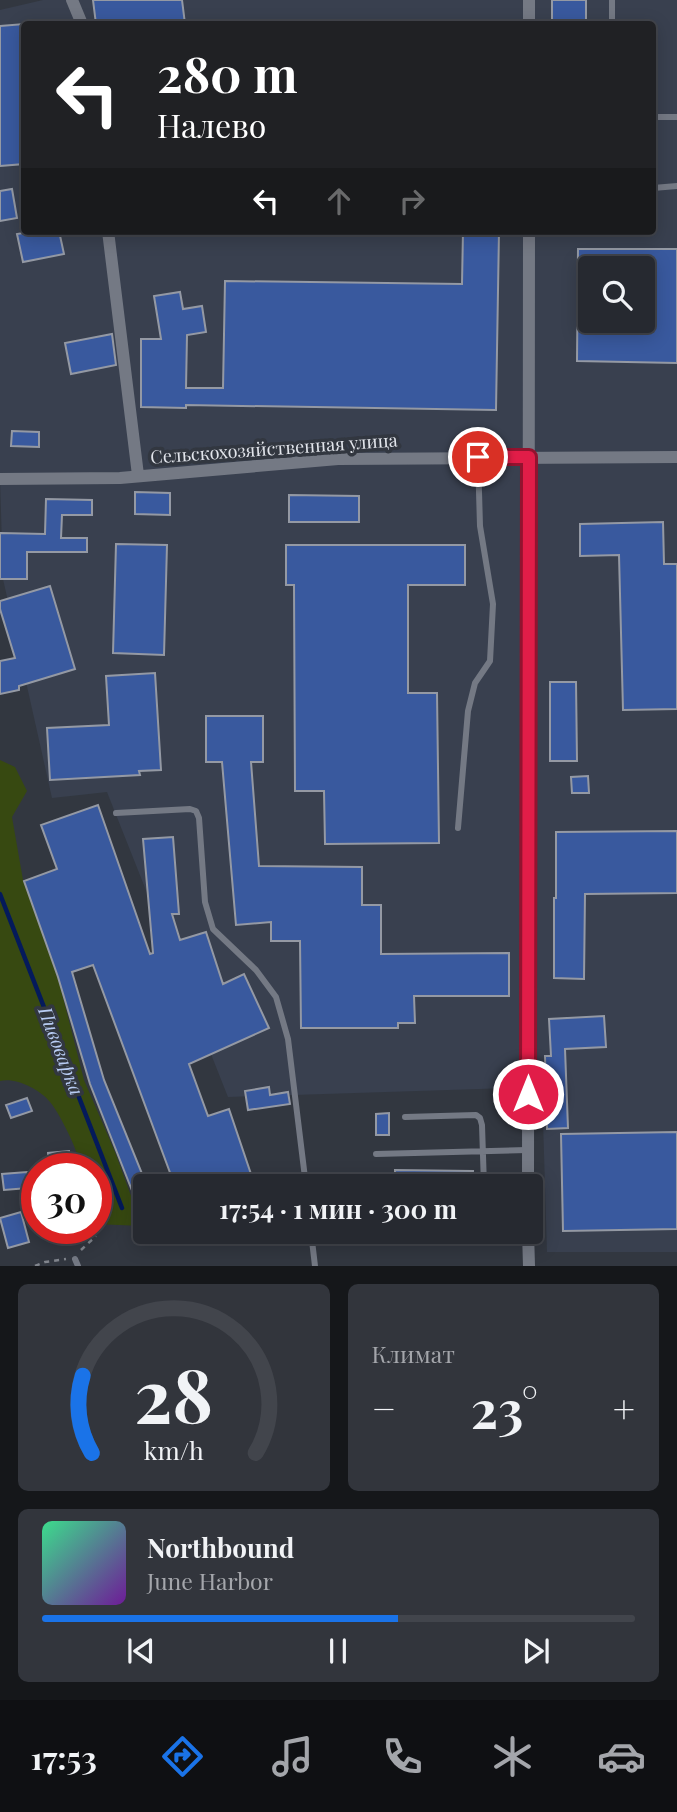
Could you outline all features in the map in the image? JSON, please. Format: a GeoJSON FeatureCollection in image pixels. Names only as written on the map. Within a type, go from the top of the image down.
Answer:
{"type":"FeatureCollection","features":[{"type":"Feature","properties":{"kind":"street"},"geometry":{"type":"LineString","coordinates":[[72,0],[81,21]]}},
{"type":"Feature","properties":{"kind":"street"},"geometry":{"type":"LineString","coordinates":[[529,0],[529,21]]}},
{"type":"Feature","properties":{"kind":"street"},"geometry":{"type":"LineString","coordinates":[[108,235],[138,475]]}},
{"type":"Feature","properties":{"kind":"street"},"geometry":{"type":"LineString","coordinates":[[528,1174],[529,235]]}},
{"type":"Feature","properties":{"kind":"street","name":"Сельскохозяйственная улица"},"geometry":{"type":"LineString","coordinates":[[0,479],[120,478],[338,459],[677,457]]}},
{"type":"Feature","properties":{"kind":"street"},"geometry":{"type":"LineString","coordinates":[[528,1244],[529,1266]]}},
{"type":"Feature","properties":{"kind":"lane"},"geometry":{"type":"LineString","coordinates":[[612,0],[612,21]]}},
{"type":"Feature","properties":{"kind":"lane"},"geometry":{"type":"LineString","coordinates":[[656,117],[677,117]]}},
{"type":"Feature","properties":{"kind":"lane"},"geometry":{"type":"LineString","coordinates":[[656,188],[677,186]]}},
{"type":"Feature","properties":{"kind":"lane"},"geometry":{"type":"LineString","coordinates":[[458,828],[468,711],[475,683],[491,661],[493,604],[480,526],[478,457]]}},
{"type":"Feature","properties":{"kind":"lane"},"geometry":{"type":"LineString","coordinates":[[117,813],[190,809],[196,811],[199,818],[205,902],[213,929],[256,970],[276,997],[288,1039],[305,1174]]}},
{"type":"Feature","properties":{"kind":"lane"},"geometry":{"type":"LineString","coordinates":[[405,1117],[476,1115],[482,1125],[484,1174]]}},
{"type":"Feature","properties":{"kind":"lane"},"geometry":{"type":"LineString","coordinates":[[376,1154],[527,1150]]}},
{"type":"Feature","properties":{"kind":"lane"},"geometry":{"type":"LineString","coordinates":[[312,1244],[315,1266]]}},
{"type":"Feature","properties":{"kind":"path"},"geometry":{"type":"LineString","coordinates":[[35,1266],[45,1262],[76,1263],[79,1251],[87,1244]]}},
{"type":"Feature","properties":{"kind":"shaded area"},"geometry":{"type":"Polygon","coordinates":[[[43,0],[677,0],[677,1252],[547,1252],[542,1087],[228,1097],[107,792],[52,798],[3,579],[0,478],[0,10],[43,0]]]}},
{"type":"Feature","properties":{"kind":"green space"},"geometry":{"type":"Polygon","coordinates":[[[0,760],[15,767],[27,791],[12,817],[23,880],[56,970],[84,1080],[133,1201],[133,1226],[112,1225],[112,1153],[76,1153],[66,1129],[46,1097],[20,1082],[0,1081],[0,760]]]}},
{"type":"Feature","properties":{"kind":"building"},"geometry":{"type":"Polygon","coordinates":[[[93,0],[182,0],[185,21],[96,21],[93,0]]]}},
{"type":"Feature","properties":{"kind":"building"},"geometry":{"type":"Polygon","coordinates":[[[552,0],[586,0],[586,21],[552,21],[552,0]]]}},
{"type":"Feature","properties":{"kind":"building"},"geometry":{"type":"Polygon","coordinates":[[[21,24],[21,164],[0,166],[0,26],[21,24]]]}},
{"type":"Feature","properties":{"kind":"building"},"geometry":{"type":"Polygon","coordinates":[[[12,189],[17,218],[0,221],[0,191],[12,189]]]}},
{"type":"Feature","properties":{"kind":"building"},"geometry":{"type":"Polygon","coordinates":[[[17,234],[60,235],[64,254],[23,262],[17,234]]]}},
{"type":"Feature","properties":{"kind":"building"},"geometry":{"type":"Polygon","coordinates":[[[463,235],[499,235],[496,410],[186,405],[186,408],[141,407],[141,339],[161,339],[154,296],[180,292],[183,309],[202,306],[206,332],[187,335],[186,388],[223,388],[225,281],[462,284],[463,235]]]}},
{"type":"Feature","properties":{"kind":"building"},"geometry":{"type":"Polygon","coordinates":[[[578,249],[677,249],[677,363],[577,361],[578,249]]]}},
{"type":"Feature","properties":{"kind":"building"},"geometry":{"type":"Polygon","coordinates":[[[112,334],[116,365],[71,374],[65,343],[112,334]]]}},
{"type":"Feature","properties":{"kind":"building"},"geometry":{"type":"Polygon","coordinates":[[[12,431],[39,432],[39,447],[11,446],[12,431]]]}},
{"type":"Feature","properties":{"kind":"building"},"geometry":{"type":"Polygon","coordinates":[[[135,492],[170,493],[170,515],[135,514],[135,492]]]}},
{"type":"Feature","properties":{"kind":"building"},"geometry":{"type":"Polygon","coordinates":[[[289,495],[359,496],[359,522],[289,522],[289,495]]]}},
{"type":"Feature","properties":{"kind":"building"},"geometry":{"type":"Polygon","coordinates":[[[46,499],[92,500],[92,515],[62,515],[61,538],[87,538],[87,552],[27,552],[27,579],[0,579],[0,533],[45,534],[46,499]]]}},
{"type":"Feature","properties":{"kind":"building"},"geometry":{"type":"Polygon","coordinates":[[[663,522],[664,564],[677,564],[677,709],[623,710],[619,555],[580,556],[580,524],[663,522]]]}},
{"type":"Feature","properties":{"kind":"building"},"geometry":{"type":"Polygon","coordinates":[[[116,544],[167,545],[164,655],[113,653],[116,544]]]}},
{"type":"Feature","properties":{"kind":"building"},"geometry":{"type":"Polygon","coordinates":[[[286,545],[465,545],[465,585],[408,585],[408,693],[437,693],[439,843],[325,844],[324,791],[295,791],[294,585],[286,585],[286,545]]]}},
{"type":"Feature","properties":{"kind":"building"},"geometry":{"type":"Polygon","coordinates":[[[50,586],[75,669],[19,686],[19,690],[0,694],[0,661],[15,658],[0,601],[50,586]]]}},
{"type":"Feature","properties":{"kind":"building"},"geometry":{"type":"Polygon","coordinates":[[[155,673],[161,770],[139,771],[140,775],[50,780],[47,728],[109,725],[106,676],[155,673]]]}},
{"type":"Feature","properties":{"kind":"building"},"geometry":{"type":"Polygon","coordinates":[[[550,682],[576,682],[577,761],[550,761],[550,682]]]}},
{"type":"Feature","properties":{"kind":"building"},"geometry":{"type":"Polygon","coordinates":[[[206,716],[263,716],[263,762],[251,762],[259,866],[362,867],[362,905],[381,905],[381,954],[509,953],[509,996],[414,996],[415,1023],[398,1023],[398,1028],[301,1028],[300,941],[271,941],[271,922],[236,925],[222,762],[206,762],[206,716]]]}},
{"type":"Feature","properties":{"kind":"building"},"geometry":{"type":"Polygon","coordinates":[[[588,776],[589,793],[572,793],[571,777],[588,776]]]}},
{"type":"Feature","properties":{"kind":"building"},"geometry":{"type":"Polygon","coordinates":[[[98,805],[150,954],[153,953],[143,839],[173,837],[179,914],[172,914],[180,940],[206,932],[223,984],[244,974],[269,1028],[189,1064],[208,1116],[229,1109],[251,1174],[171,1174],[93,965],[72,972],[104,1080],[142,1174],[133,1174],[133,1193],[90,1084],[58,977],[24,881],[57,869],[41,825],[98,805]]]}},
{"type":"Feature","properties":{"kind":"building"},"geometry":{"type":"Polygon","coordinates":[[[677,831],[677,893],[585,894],[584,979],[554,978],[556,832],[677,831]]]}},
{"type":"Feature","properties":{"kind":"building"},"geometry":{"type":"Polygon","coordinates":[[[604,1016],[606,1047],[565,1049],[568,1128],[547,1129],[545,1056],[551,1056],[549,1019],[604,1016]]]}},
{"type":"Feature","properties":{"kind":"building"},"geometry":{"type":"Polygon","coordinates":[[[269,1087],[270,1095],[288,1092],[290,1104],[248,1110],[245,1091],[269,1087]]]}},
{"type":"Feature","properties":{"kind":"building"},"geometry":{"type":"Polygon","coordinates":[[[27,1098],[32,1111],[11,1118],[6,1105],[27,1098]]]}},
{"type":"Feature","properties":{"kind":"building"},"geometry":{"type":"Polygon","coordinates":[[[389,1113],[389,1135],[376,1135],[376,1114],[389,1113]]]}},
{"type":"Feature","properties":{"kind":"building"},"geometry":{"type":"Polygon","coordinates":[[[677,1132],[677,1229],[563,1231],[561,1134],[677,1132]]]}},
{"type":"Feature","properties":{"kind":"building"},"geometry":{"type":"Polygon","coordinates":[[[395,1170],[473,1171],[473,1174],[395,1174],[395,1170]]]}},
{"type":"Feature","properties":{"kind":"building"},"geometry":{"type":"Polygon","coordinates":[[[21,1172],[21,1189],[4,1190],[2,1174],[21,1172]]]}},
{"type":"Feature","properties":{"kind":"building"},"geometry":{"type":"Polygon","coordinates":[[[21,1212],[22,1244],[8,1248],[0,1218],[21,1212]]]}},
{"type":"Feature","properties":{"kind":"waterway","name":"Пивоварка"},"geometry":{"type":"LineString","coordinates":[[0,894],[122,1208]]}},
{"type":"Feature","properties":{"kind":"route"},"geometry":{"type":"LineString","coordinates":[[478,457],[529,457],[528,1094]]}}]}
